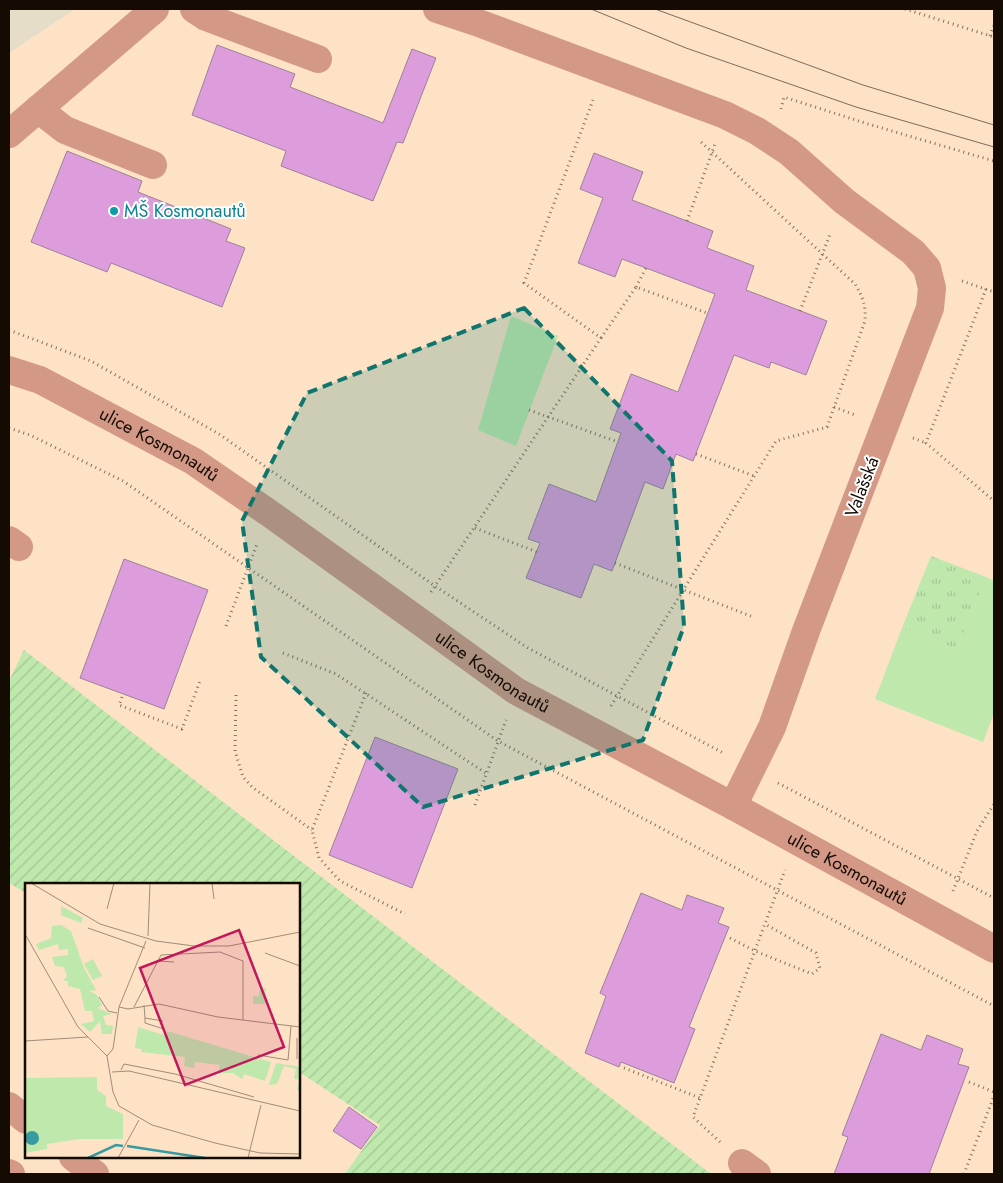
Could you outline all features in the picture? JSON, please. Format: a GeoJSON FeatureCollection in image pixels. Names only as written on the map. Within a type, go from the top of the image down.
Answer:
{"type":"FeatureCollection","features":[{"type":"Feature","properties":{"kind":"street"},"geometry":{"type":"LineString","coordinates":[[9,134],[155,9]]}},
{"type":"Feature","properties":{"kind":"street"},"geometry":{"type":"LineString","coordinates":[[194,9],[206,17],[318,59]]}},
{"type":"Feature","properties":{"kind":"street","name":"Valašská"},"geometry":{"type":"LineString","coordinates":[[437,9],[725,115],[757,131],[789,152],[842,199],[913,252],[927,268],[932,288],[930,308],[806,631],[772,727],[733,806]]}},
{"type":"Feature","properties":{"kind":"street"},"geometry":{"type":"LineString","coordinates":[[38,108],[65,130],[153,165]]}},
{"type":"Feature","properties":{"kind":"street","name":"ulice Kosmonautů"},"geometry":{"type":"LineString","coordinates":[[9,370],[40,380],[193,461],[269,513],[516,691],[797,840],[994,948]]}},
{"type":"Feature","properties":{"kind":"street"},"geometry":{"type":"LineString","coordinates":[[9,1106],[25,1119]]}},
{"type":"Feature","properties":{"kind":"street"},"geometry":{"type":"LineString","coordinates":[[74,1158],[95,1174]]}},
{"type":"Feature","properties":{"kind":"path"},"geometry":{"type":"LineString","coordinates":[[905,9],[992,36],[994,25]]}},
{"type":"Feature","properties":{"kind":"path"},"geometry":{"type":"LineString","coordinates":[[601,338],[524,283],[604,70]]}},
{"type":"Feature","properties":{"kind":"path"},"geometry":{"type":"LineString","coordinates":[[784,97],[994,161]]}},
{"type":"Feature","properties":{"kind":"path"},"geometry":{"type":"LineString","coordinates":[[687,221],[725,115]]}},
{"type":"Feature","properties":{"kind":"path"},"geometry":{"type":"LineString","coordinates":[[595,733],[776,441],[826,427],[865,321],[866,307],[855,284],[698,140]]}},
{"type":"Feature","properties":{"kind":"path"},"geometry":{"type":"LineString","coordinates":[[800,311],[842,199]]}},
{"type":"Feature","properties":{"kind":"path"},"geometry":{"type":"LineString","coordinates":[[414,617],[636,287],[646,268]]}},
{"type":"Feature","properties":{"kind":"path"},"geometry":{"type":"LineString","coordinates":[[636,287],[708,313]]}},
{"type":"Feature","properties":{"kind":"path"},"geometry":{"type":"LineString","coordinates":[[986,289],[926,443],[994,501]]}},
{"type":"Feature","properties":{"kind":"path"},"geometry":{"type":"LineString","coordinates":[[9,330],[91,361],[219,434],[435,586],[528,648],[730,756]]}},
{"type":"Feature","properties":{"kind":"path"},"geometry":{"type":"LineString","coordinates":[[834,407],[861,418]]}},
{"type":"Feature","properties":{"kind":"path"},"geometry":{"type":"LineString","coordinates":[[529,410],[618,442]]}},
{"type":"Feature","properties":{"kind":"path"},"geometry":{"type":"LineString","coordinates":[[9,428],[30,435],[123,481],[498,742],[994,1006]]}},
{"type":"Feature","properties":{"kind":"path"},"geometry":{"type":"LineString","coordinates":[[696,454],[754,476]]}},
{"type":"Feature","properties":{"kind":"path"},"geometry":{"type":"LineString","coordinates":[[226,626],[269,513]]}},
{"type":"Feature","properties":{"kind":"path"},"geometry":{"type":"LineString","coordinates":[[475,528],[537,552]]}},
{"type":"Feature","properties":{"kind":"path"},"geometry":{"type":"LineString","coordinates":[[615,563],[753,617]]}},
{"type":"Feature","properties":{"kind":"path"},"geometry":{"type":"LineString","coordinates":[[283,653],[336,674],[487,774]]}},
{"type":"Feature","properties":{"kind":"path"},"geometry":{"type":"LineString","coordinates":[[122,697],[119,705],[182,729],[200,681]]}},
{"type":"Feature","properties":{"kind":"path"},"geometry":{"type":"LineString","coordinates":[[475,804],[516,691]]}},
{"type":"Feature","properties":{"kind":"path"},"geometry":{"type":"LineString","coordinates":[[366,693],[312,830],[319,858],[340,881],[405,914]]}},
{"type":"Feature","properties":{"kind":"path"},"geometry":{"type":"LineString","coordinates":[[236,695],[235,751],[243,777],[252,787],[312,830]]}},
{"type":"Feature","properties":{"kind":"path"},"geometry":{"type":"LineString","coordinates":[[771,779],[994,898]]}},
{"type":"Feature","properties":{"kind":"path"},"geometry":{"type":"LineString","coordinates":[[940,919],[959,878],[977,830],[994,806]]}},
{"type":"Feature","properties":{"kind":"path"},"geometry":{"type":"LineString","coordinates":[[750,1169],[692,1117],[797,840]]}},
{"type":"Feature","properties":{"kind":"path"},"geometry":{"type":"LineString","coordinates":[[730,938],[755,951],[812,974],[820,968],[816,953],[765,924]]}},
{"type":"Feature","properties":{"kind":"path"},"geometry":{"type":"LineString","coordinates":[[624,1068],[700,1098]]}},
{"type":"Feature","properties":{"kind":"path"},"geometry":{"type":"LineString","coordinates":[[964,1174],[994,1094],[969,1082]]}},
{"type":"Feature","properties":{"kind":"highlighted area"},"geometry":{"type":"Polygon","coordinates":[[[524,308],[672,461],[684,626],[643,740],[423,807],[261,657],[242,521],[307,393],[524,308]]]}},
{"type":"Feature","properties":{"kind":"shaded area"},"geometry":{"type":"Polygon","coordinates":[[[9,9],[75,9],[9,53],[9,9]]]}},
{"type":"Feature","properties":{"kind":"green space"},"geometry":{"type":"Polygon","coordinates":[[[511,316],[558,336],[516,446],[478,430],[511,316]]]}},
{"type":"Feature","properties":{"kind":"green space"},"geometry":{"type":"Polygon","coordinates":[[[931,556],[986,577],[957,649],[902,628],[931,556]]]}},
{"type":"Feature","properties":{"kind":"green space"},"geometry":{"type":"Polygon","coordinates":[[[986,577],[994,581],[994,713],[983,742],[875,699],[902,628],[957,649],[986,577]]]}},
{"type":"Feature","properties":{"kind":"green space"},"geometry":{"type":"Polygon","coordinates":[[[24,650],[711,1174],[345,1174],[380,1125],[300,1073],[300,883],[25,883],[25,892],[9,883],[9,681],[24,650]]]}},
{"type":"Feature","properties":{"kind":"building"},"geometry":{"type":"Polygon","coordinates":[[[217,45],[295,74],[290,87],[383,123],[412,49],[436,58],[403,143],[397,142],[373,201],[281,166],[286,151],[192,115],[217,45]]]}},
{"type":"Feature","properties":{"kind":"building","name":"MŠ Kosmonautů"},"geometry":{"type":"Polygon","coordinates":[[[67,151],[142,181],[138,192],[231,229],[226,241],[245,248],[222,307],[111,263],[107,272],[31,242],[67,151]]]}},
{"type":"Feature","properties":{"kind":"building"},"geometry":{"type":"Polygon","coordinates":[[[594,153],[643,172],[632,200],[713,231],[707,248],[754,266],[746,290],[827,321],[806,375],[771,362],[769,368],[734,355],[693,461],[676,454],[663,489],[645,482],[612,571],[594,564],[581,598],[526,578],[540,543],[528,539],[549,484],[596,502],[621,433],[610,429],[631,374],[678,392],[715,294],[622,259],[615,277],[578,263],[603,198],[580,189],[594,153]]]}},
{"type":"Feature","properties":{"kind":"building"},"geometry":{"type":"Polygon","coordinates":[[[124,559],[208,590],[164,709],[80,678],[124,559]]]}},
{"type":"Feature","properties":{"kind":"building"},"geometry":{"type":"Polygon","coordinates":[[[375,737],[458,769],[412,888],[329,855],[375,737]]]}},
{"type":"Feature","properties":{"kind":"building"},"geometry":{"type":"Polygon","coordinates":[[[641,893],[682,910],[687,895],[724,908],[718,923],[729,927],[689,1027],[695,1029],[674,1083],[621,1062],[619,1067],[585,1053],[606,996],[600,993],[641,893]]]}},
{"type":"Feature","properties":{"kind":"building"},"geometry":{"type":"Polygon","coordinates":[[[881,1034],[921,1050],[927,1035],[963,1049],[958,1064],[969,1067],[929,1174],[834,1174],[848,1137],[842,1135],[881,1034]]]}},
{"type":"Feature","properties":{"kind":"building"},"geometry":{"type":"Polygon","coordinates":[[[349,1107],[377,1127],[361,1149],[333,1131],[349,1107]]]}},
{"type":"Feature","properties":{"kind":"tram line"},"geometry":{"type":"LineString","coordinates":[[591,9],[686,48],[856,107],[994,147]]}},
{"type":"Feature","properties":{"kind":"tram line"},"geometry":{"type":"LineString","coordinates":[[655,9],[863,85],[994,125]]}},
{"type":"Feature","properties":{"kind":"place","name":"MŠ Kosmonautů"},"geometry":{"type":"Point","coordinates":[114,211]}}]}
